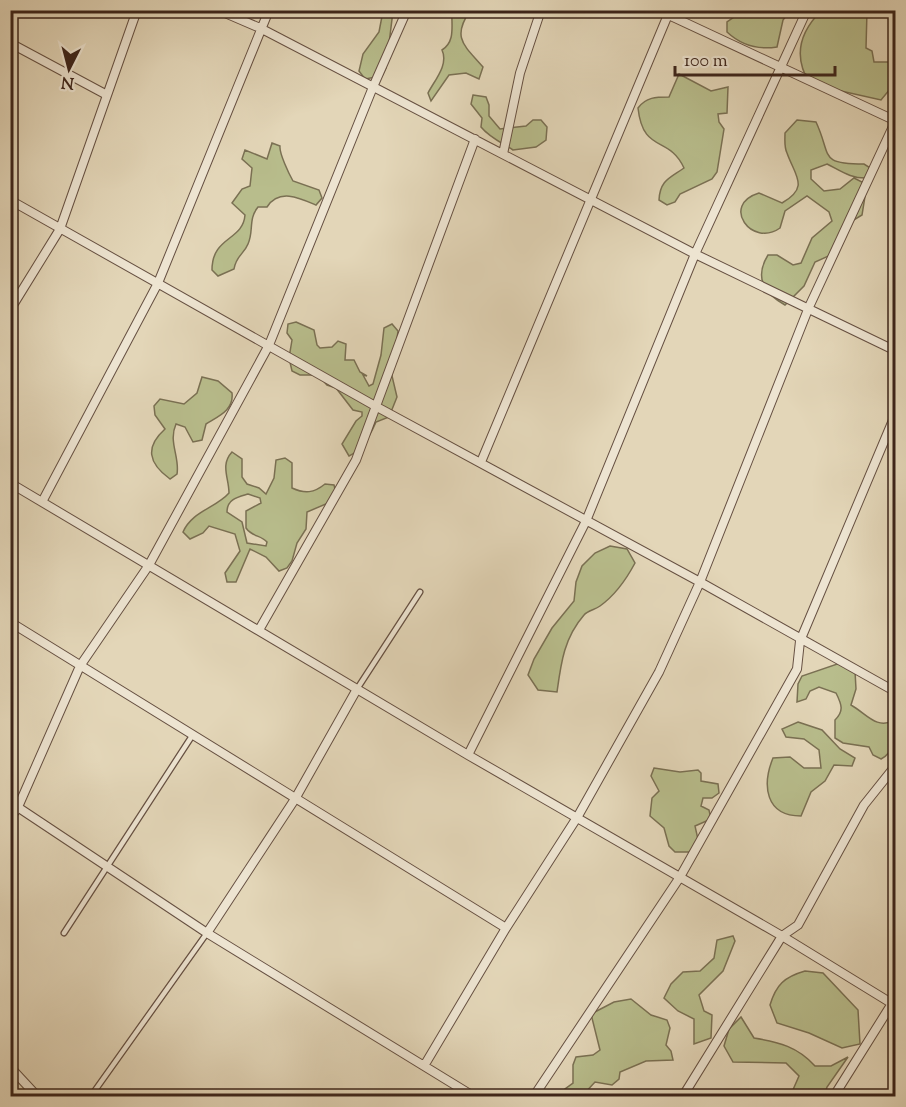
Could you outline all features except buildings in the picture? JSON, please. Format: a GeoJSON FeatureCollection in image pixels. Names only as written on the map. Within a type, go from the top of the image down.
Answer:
{"type":"FeatureCollection","features":[{"type":"Feature","properties":{"kind":"street"},"geometry":{"type":"LineString","coordinates":[[10,310],[60,229],[137,10]]}},
{"type":"Feature","properties":{"kind":"street"},"geometry":{"type":"LineString","coordinates":[[218,10],[260,28],[695,254],[896,351]]}},
{"type":"Feature","properties":{"kind":"street"},"geometry":{"type":"LineString","coordinates":[[42,502],[158,283],[268,10]]}},
{"type":"Feature","properties":{"kind":"street"},"geometry":{"type":"LineString","coordinates":[[10,819],[14,804],[80,666],[148,566],[269,345],[373,87],[407,10]]}},
{"type":"Feature","properties":{"kind":"street"},"geometry":{"type":"LineString","coordinates":[[502,154],[520,73],[541,10]]}},
{"type":"Feature","properties":{"kind":"street"},"geometry":{"type":"LineString","coordinates":[[424,1066],[506,928],[578,816],[659,672],[700,582],[808,307],[895,120],[780,68],[669,13],[658,10]]}},
{"type":"Feature","properties":{"kind":"street"},"geometry":{"type":"LineString","coordinates":[[468,755],[586,520],[695,254],[807,10]]}},
{"type":"Feature","properties":{"kind":"street"},"geometry":{"type":"LineString","coordinates":[[481,462],[669,13]]}},
{"type":"Feature","properties":{"kind":"street"},"geometry":{"type":"LineString","coordinates":[[10,43],[108,96]]}},
{"type":"Feature","properties":{"kind":"street"},"geometry":{"type":"LineString","coordinates":[[260,630],[356,460],[475,139]]}},
{"type":"Feature","properties":{"kind":"street"},"geometry":{"type":"LineString","coordinates":[[10,200],[377,407],[700,582],[800,641],[896,692]]}},
{"type":"Feature","properties":{"kind":"street"},"geometry":{"type":"LineString","coordinates":[[534,1096],[680,877],[797,669],[800,641],[896,413]]}},
{"type":"Feature","properties":{"kind":"street"},"geometry":{"type":"LineString","coordinates":[[10,483],[468,755],[578,816],[894,1002],[834,1096]]}},
{"type":"Feature","properties":{"kind":"street"},"geometry":{"type":"LineString","coordinates":[[10,622],[295,800],[506,928]]}},
{"type":"Feature","properties":{"kind":"street"},"geometry":{"type":"LineString","coordinates":[[207,933],[295,800],[357,689]]}},
{"type":"Feature","properties":{"kind":"street"},"geometry":{"type":"LineString","coordinates":[[683,1096],[782,936],[798,925],[864,805],[896,765]]}},
{"type":"Feature","properties":{"kind":"street"},"geometry":{"type":"LineString","coordinates":[[14,804],[207,933],[472,1096]]}},
{"type":"Feature","properties":{"kind":"street"},"geometry":{"type":"LineString","coordinates":[[10,1067],[37,1096]]}},
{"type":"Feature","properties":{"kind":"lane"},"geometry":{"type":"LineString","coordinates":[[357,689],[420,592]]}},
{"type":"Feature","properties":{"kind":"lane"},"geometry":{"type":"LineString","coordinates":[[64,933],[192,736]]}},
{"type":"Feature","properties":{"kind":"lane"},"geometry":{"type":"LineString","coordinates":[[91,1096],[207,933]]}},
{"type":"Feature","properties":{"kind":"green space"},"geometry":{"type":"Polygon","coordinates":[[[383,11],[393,11],[386,68],[382,76],[365,79],[359,71],[363,54],[379,32],[383,11]]]}},
{"type":"Feature","properties":{"kind":"green space"},"geometry":{"type":"Polygon","coordinates":[[[452,11],[470,11],[461,28],[461,35],[466,47],[483,67],[479,79],[466,73],[449,75],[431,101],[428,93],[444,61],[442,50],[451,37],[452,11]]]}},
{"type":"Feature","properties":{"kind":"green space"},"geometry":{"type":"Polygon","coordinates":[[[743,11],[790,11],[783,20],[777,47],[750,46],[727,32],[727,22],[743,11]]]}},
{"type":"Feature","properties":{"kind":"green space"},"geometry":{"type":"Polygon","coordinates":[[[821,11],[867,11],[866,48],[872,51],[874,62],[895,62],[895,83],[881,100],[810,84],[801,64],[801,46],[808,28],[821,11]]]}},
{"type":"Feature","properties":{"kind":"green space"},"geometry":{"type":"Polygon","coordinates":[[[679,74],[711,91],[728,87],[727,113],[718,114],[719,122],[724,129],[717,172],[712,179],[680,194],[675,202],[667,205],[659,200],[661,188],[667,180],[684,168],[671,151],[645,132],[638,108],[648,100],[669,97],[679,74]]]}},
{"type":"Feature","properties":{"kind":"green space"},"geometry":{"type":"Polygon","coordinates":[[[473,95],[486,97],[489,116],[500,129],[526,126],[533,120],[541,120],[547,127],[546,140],[536,147],[513,150],[500,142],[481,127],[482,118],[471,104],[473,95]]]}},
{"type":"Feature","properties":{"kind":"green space"},"geometry":{"type":"Polygon","coordinates":[[[797,120],[816,122],[826,150],[833,160],[849,164],[864,164],[872,169],[868,178],[851,176],[827,164],[811,170],[811,179],[824,191],[840,189],[854,178],[862,182],[866,190],[862,215],[847,224],[833,254],[815,262],[804,286],[785,305],[763,284],[764,263],[768,255],[777,255],[793,265],[801,263],[812,238],[832,221],[829,212],[807,196],[785,211],[780,228],[769,233],[759,233],[751,229],[741,215],[742,206],[748,199],[759,193],[782,203],[796,192],[798,181],[786,151],[785,133],[797,120]]]}},
{"type":"Feature","properties":{"kind":"green space"},"geometry":{"type":"Polygon","coordinates":[[[272,143],[280,146],[293,181],[319,190],[322,198],[316,205],[284,196],[272,201],[267,207],[258,207],[253,216],[248,244],[236,261],[234,269],[218,276],[212,270],[213,259],[222,245],[239,230],[245,215],[232,203],[242,189],[250,186],[252,168],[242,159],[245,150],[267,159],[272,143]]]}},
{"type":"Feature","properties":{"kind":"green space"},"geometry":{"type":"Polygon","coordinates":[[[296,322],[314,330],[317,345],[320,348],[332,347],[338,341],[346,344],[345,360],[354,360],[360,372],[367,376],[363,375],[369,386],[373,384],[381,355],[384,328],[392,324],[398,331],[392,376],[397,397],[389,417],[376,422],[363,446],[349,456],[342,444],[356,421],[362,416],[362,412],[353,410],[336,388],[327,385],[318,375],[300,375],[292,371],[289,358],[292,340],[287,333],[288,324],[296,322]]]}},
{"type":"Feature","properties":{"kind":"green space"},"geometry":{"type":"Polygon","coordinates":[[[202,377],[218,381],[232,393],[231,404],[225,412],[206,424],[202,440],[193,442],[185,427],[176,424],[173,437],[177,474],[170,479],[153,461],[154,442],[165,429],[155,415],[154,406],[160,399],[184,404],[197,393],[202,377]]]}},
{"type":"Feature","properties":{"kind":"green space"},"geometry":{"type":"Polygon","coordinates":[[[232,452],[242,459],[242,477],[247,484],[259,488],[266,494],[274,478],[276,460],[285,458],[292,463],[292,488],[309,492],[325,484],[334,485],[336,493],[333,501],[307,512],[306,529],[297,543],[292,561],[287,568],[279,571],[266,557],[250,549],[236,582],[227,582],[225,573],[240,551],[235,534],[209,526],[203,533],[190,539],[183,532],[192,519],[229,493],[226,467],[228,457],[232,452]],[[248,494],[237,498],[231,501],[227,512],[242,522],[247,543],[266,546],[265,540],[246,528],[246,511],[261,503],[260,498],[248,494]]]}},
{"type":"Feature","properties":{"kind":"green space"},"geometry":{"type":"Polygon","coordinates":[[[610,546],[627,549],[635,563],[624,581],[610,597],[586,613],[577,624],[564,651],[557,692],[538,690],[528,675],[534,659],[552,628],[574,601],[576,582],[582,566],[595,553],[610,546]]]}},
{"type":"Feature","properties":{"kind":"green space"},"geometry":{"type":"Polygon","coordinates":[[[843,662],[855,671],[856,689],[851,705],[877,722],[888,723],[895,720],[895,737],[892,747],[890,752],[881,759],[873,755],[869,747],[843,743],[835,738],[835,720],[841,708],[836,693],[819,687],[810,691],[806,699],[797,702],[798,684],[802,676],[843,662]]]}},
{"type":"Feature","properties":{"kind":"green space"},"geometry":{"type":"Polygon","coordinates":[[[798,722],[822,730],[840,749],[855,758],[852,766],[834,765],[825,781],[811,792],[801,816],[789,815],[780,811],[773,805],[768,788],[773,758],[790,757],[804,768],[821,768],[819,750],[804,739],[786,737],[782,729],[798,722]]]}},
{"type":"Feature","properties":{"kind":"green space"},"geometry":{"type":"Polygon","coordinates":[[[654,768],[680,772],[698,770],[701,773],[701,781],[718,784],[719,793],[712,798],[703,798],[701,806],[709,810],[711,819],[695,826],[699,844],[694,852],[675,852],[669,846],[664,828],[650,816],[652,798],[659,791],[651,776],[654,768]]]}},
{"type":"Feature","properties":{"kind":"green space"},"geometry":{"type":"Polygon","coordinates":[[[733,936],[735,941],[723,971],[699,995],[704,1011],[712,1015],[711,1038],[694,1044],[694,1019],[678,1011],[664,998],[671,984],[683,972],[700,971],[714,958],[717,940],[733,936]]]}},
{"type":"Feature","properties":{"kind":"green space"},"geometry":{"type":"Polygon","coordinates":[[[805,971],[823,973],[858,1010],[860,1044],[842,1048],[809,1033],[777,1023],[770,1005],[775,992],[786,979],[805,971]]]}},
{"type":"Feature","properties":{"kind":"green space"},"geometry":{"type":"Polygon","coordinates":[[[631,999],[651,1015],[667,1020],[670,1028],[666,1045],[671,1051],[673,1060],[646,1061],[620,1072],[619,1079],[612,1085],[595,1082],[582,1096],[564,1096],[565,1089],[573,1083],[573,1065],[576,1057],[593,1055],[600,1050],[591,1014],[614,1002],[631,999]]]}},
{"type":"Feature","properties":{"kind":"green space"},"geometry":{"type":"Polygon","coordinates":[[[741,1017],[754,1038],[788,1046],[802,1054],[815,1066],[831,1066],[848,1057],[827,1087],[824,1096],[785,1096],[792,1092],[799,1076],[786,1063],[733,1062],[724,1046],[729,1029],[741,1017]]]}}]}
